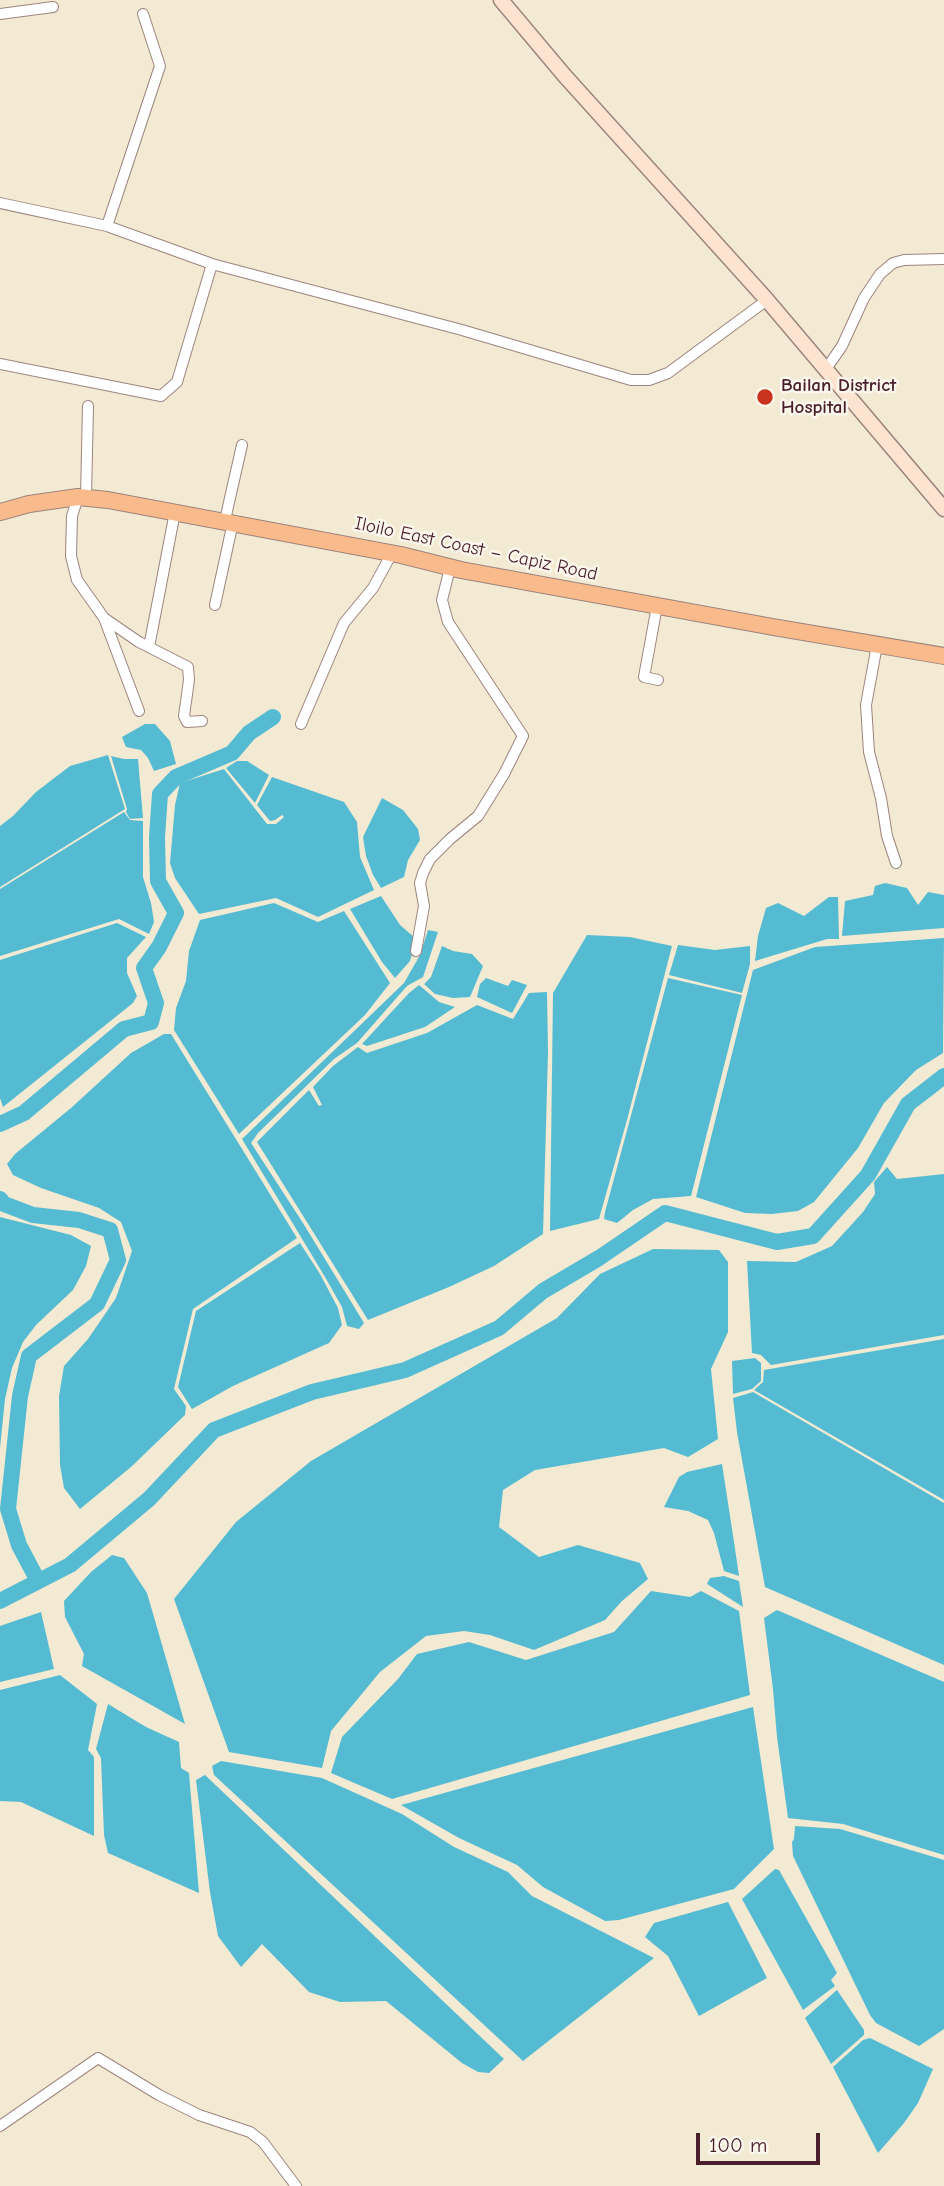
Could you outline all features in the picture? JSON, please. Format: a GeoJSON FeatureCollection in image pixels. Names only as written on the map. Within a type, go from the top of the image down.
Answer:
{"type":"FeatureCollection","features":[{"type":"Feature","properties":{"kind":"main road"},"geometry":{"type":"LineString","coordinates":[[501,0],[564,75],[767,300],[944,509]]}},
{"type":"Feature","properties":{"kind":"main road","name":"Iloilo East Coast – Capiz Road"},"geometry":{"type":"LineString","coordinates":[[0,512],[29,504],[82,497],[229,521],[392,553],[450,568],[944,656]]}},
{"type":"Feature","properties":{"kind":"street"},"geometry":{"type":"LineString","coordinates":[[0,14],[53,7]]}},
{"type":"Feature","properties":{"kind":"street"},"geometry":{"type":"LineString","coordinates":[[107,226],[160,66],[144,14]]}},
{"type":"Feature","properties":{"kind":"street"},"geometry":{"type":"LineString","coordinates":[[0,203],[107,226],[212,264],[462,330],[631,380],[649,380],[668,373],[767,300]]}},
{"type":"Feature","properties":{"kind":"street"},"geometry":{"type":"LineString","coordinates":[[826,369],[842,346],[864,298],[880,274],[893,263],[904,260],[944,259]]}},
{"type":"Feature","properties":{"kind":"street"},"geometry":{"type":"LineString","coordinates":[[0,364],[161,396],[177,382],[212,264]]}},
{"type":"Feature","properties":{"kind":"street"},"geometry":{"type":"LineString","coordinates":[[88,406],[82,497],[72,516],[71,556],[76,580],[104,618],[139,711]]}},
{"type":"Feature","properties":{"kind":"street"},"geometry":{"type":"LineString","coordinates":[[215,605],[242,445]]}},
{"type":"Feature","properties":{"kind":"street"},"geometry":{"type":"LineString","coordinates":[[149,647],[175,512]]}},
{"type":"Feature","properties":{"kind":"street"},"geometry":{"type":"LineString","coordinates":[[301,724],[344,623],[373,587],[392,553]]}},
{"type":"Feature","properties":{"kind":"street"},"geometry":{"type":"LineString","coordinates":[[416,951],[424,906],[420,883],[423,873],[430,859],[478,816],[523,736],[448,622],[442,600],[450,568]]}},
{"type":"Feature","properties":{"kind":"street"},"geometry":{"type":"LineString","coordinates":[[657,606],[643,677],[659,680]]}},
{"type":"Feature","properties":{"kind":"street"},"geometry":{"type":"LineString","coordinates":[[104,618],[149,647],[188,667],[184,716],[187,722],[201,721]]}},
{"type":"Feature","properties":{"kind":"street"},"geometry":{"type":"LineString","coordinates":[[877,645],[866,705],[869,752],[887,836],[896,863]]}},
{"type":"Feature","properties":{"kind":"street"},"geometry":{"type":"LineString","coordinates":[[0,2126],[98,2058],[159,2095],[199,2115],[250,2132],[263,2142],[296,2186]]}},
{"type":"Feature","properties":{"kind":"water"},"geometry":{"type":"Polygon","coordinates":[[[145,724],[155,724],[170,741],[176,764],[154,771],[141,750],[126,747],[122,737],[145,724]]]}},
{"type":"Feature","properties":{"kind":"water"},"geometry":{"type":"Polygon","coordinates":[[[108,755],[125,809],[0,887],[0,826],[36,792],[70,766],[108,755]]]}},
{"type":"Feature","properties":{"kind":"water"},"geometry":{"type":"Polygon","coordinates":[[[111,756],[138,759],[143,818],[130,819],[126,812],[111,756]]]}},
{"type":"Feature","properties":{"kind":"water"},"geometry":{"type":"Polygon","coordinates":[[[237,761],[247,761],[269,775],[255,803],[226,768],[237,761]]]}},
{"type":"Feature","properties":{"kind":"water"},"geometry":{"type":"Polygon","coordinates":[[[224,769],[267,824],[276,824],[284,817],[282,815],[270,821],[257,805],[272,777],[344,802],[357,822],[360,857],[374,890],[318,917],[276,898],[199,914],[175,878],[170,863],[175,805],[180,783],[224,769]]]}},
{"type":"Feature","properties":{"kind":"water"},"geometry":{"type":"Polygon","coordinates":[[[382,798],[403,810],[418,829],[420,840],[408,860],[404,877],[381,888],[366,856],[363,837],[382,798]]]}},
{"type":"Feature","properties":{"kind":"water"},"geometry":{"type":"Polygon","coordinates":[[[124,812],[130,820],[143,821],[143,877],[154,922],[149,934],[119,919],[0,956],[0,889],[124,812]]]}},
{"type":"Feature","properties":{"kind":"water"},"geometry":{"type":"Polygon","coordinates":[[[885,883],[907,888],[918,905],[928,892],[944,895],[944,928],[842,936],[845,901],[873,895],[875,886],[885,883]]]}},
{"type":"Feature","properties":{"kind":"water"},"geometry":{"type":"Polygon","coordinates":[[[381,896],[400,925],[414,937],[410,961],[395,978],[382,962],[350,909],[381,896]]]}},
{"type":"Feature","properties":{"kind":"water"},"geometry":{"type":"Polygon","coordinates":[[[829,897],[838,897],[839,939],[827,939],[755,961],[758,936],[766,908],[778,903],[804,916],[829,897]]]}},
{"type":"Feature","properties":{"kind":"water"},"geometry":{"type":"Polygon","coordinates":[[[274,903],[318,922],[344,911],[390,983],[365,1015],[239,1134],[174,1030],[176,1008],[186,981],[189,951],[200,920],[274,903]]]}},
{"type":"Feature","properties":{"kind":"water"},"geometry":{"type":"Polygon","coordinates":[[[117,923],[146,937],[127,958],[127,973],[137,996],[133,1003],[3,1107],[0,1098],[0,960],[117,923]]]}},
{"type":"Feature","properties":{"kind":"water"},"geometry":{"type":"Polygon","coordinates":[[[428,930],[438,932],[423,977],[407,986],[357,1043],[334,1059],[251,1143],[364,1323],[359,1329],[347,1326],[342,1307],[242,1139],[404,983],[420,955],[428,930]]]}},
{"type":"Feature","properties":{"kind":"water"},"geometry":{"type":"Polygon","coordinates":[[[587,935],[630,937],[672,946],[599,1219],[550,1231],[553,993],[587,935]]]}},
{"type":"Feature","properties":{"kind":"water"},"geometry":{"type":"Polygon","coordinates":[[[944,938],[943,1053],[916,1070],[884,1103],[858,1148],[814,1202],[798,1211],[745,1213],[696,1197],[753,970],[815,947],[944,938]]]}},
{"type":"Feature","properties":{"kind":"water"},"geometry":{"type":"Polygon","coordinates":[[[678,945],[715,950],[750,946],[750,964],[742,993],[669,975],[678,945]]]}},
{"type":"Feature","properties":{"kind":"water"},"geometry":{"type":"Polygon","coordinates":[[[442,946],[472,954],[483,966],[470,997],[453,998],[435,994],[424,984],[431,977],[442,946]]]}},
{"type":"Feature","properties":{"kind":"water"},"geometry":{"type":"Polygon","coordinates":[[[486,978],[508,986],[512,980],[527,985],[512,1013],[477,997],[480,984],[486,978]]]}},
{"type":"Feature","properties":{"kind":"water"},"geometry":{"type":"Polygon","coordinates":[[[668,978],[742,995],[691,1196],[653,1199],[617,1223],[604,1219],[605,1212],[668,978]]]}},
{"type":"Feature","properties":{"kind":"water"},"geometry":{"type":"Polygon","coordinates":[[[419,985],[439,1002],[455,1007],[425,1027],[367,1046],[362,1044],[409,993],[419,985]]]}},
{"type":"Feature","properties":{"kind":"water"},"geometry":{"type":"Polygon","coordinates":[[[547,992],[543,1234],[494,1266],[368,1320],[257,1142],[309,1090],[319,1106],[322,1105],[313,1087],[333,1066],[358,1047],[367,1053],[427,1033],[477,1005],[513,1019],[529,993],[547,992]]]}},
{"type":"Feature","properties":{"kind":"water"},"geometry":{"type":"Polygon","coordinates":[[[164,1034],[171,1034],[297,1238],[193,1309],[174,1389],[186,1406],[185,1415],[131,1467],[80,1509],[64,1488],[60,1465],[59,1396],[64,1366],[88,1339],[116,1298],[132,1251],[121,1222],[99,1208],[41,1188],[13,1175],[7,1164],[15,1154],[131,1053],[164,1034]]]}},
{"type":"Feature","properties":{"kind":"water"},"geometry":{"type":"Polygon","coordinates":[[[887,1167],[897,1179],[944,1174],[944,1335],[771,1365],[761,1355],[752,1353],[747,1261],[796,1262],[832,1246],[863,1212],[875,1194],[874,1182],[887,1167]]]}},
{"type":"Feature","properties":{"kind":"water"},"geometry":{"type":"Polygon","coordinates":[[[0,1217],[71,1235],[91,1246],[86,1266],[73,1290],[36,1325],[23,1342],[12,1368],[5,1399],[0,1448],[0,1217]]]}},
{"type":"Feature","properties":{"kind":"water"},"geometry":{"type":"Polygon","coordinates":[[[300,1243],[338,1308],[342,1325],[329,1343],[233,1386],[192,1409],[178,1387],[196,1311],[300,1243]]]}},
{"type":"Feature","properties":{"kind":"water"},"geometry":{"type":"Polygon","coordinates":[[[653,1249],[719,1250],[728,1262],[728,1332],[711,1369],[718,1439],[688,1457],[664,1448],[535,1470],[503,1490],[499,1527],[539,1557],[578,1545],[640,1563],[648,1579],[605,1620],[534,1650],[490,1635],[464,1631],[426,1636],[380,1672],[331,1731],[322,1768],[229,1752],[174,1599],[236,1522],[311,1461],[557,1318],[600,1274],[653,1249]]]}},
{"type":"Feature","properties":{"kind":"water"},"geometry":{"type":"Polygon","coordinates":[[[944,1339],[944,1500],[754,1390],[763,1382],[764,1370],[944,1339]]]}},
{"type":"Feature","properties":{"kind":"water"},"geometry":{"type":"Polygon","coordinates":[[[755,1358],[761,1363],[761,1381],[752,1389],[733,1394],[732,1361],[755,1358]]]}},
{"type":"Feature","properties":{"kind":"water"},"geometry":{"type":"Polygon","coordinates":[[[753,1392],[944,1503],[944,1665],[765,1587],[733,1398],[753,1392]]]}},
{"type":"Feature","properties":{"kind":"water"},"geometry":{"type":"Polygon","coordinates":[[[722,1464],[739,1576],[724,1571],[708,1520],[688,1511],[664,1507],[679,1477],[687,1472],[722,1464]]]}},
{"type":"Feature","properties":{"kind":"water"},"geometry":{"type":"Polygon","coordinates":[[[112,1555],[124,1558],[147,1593],[185,1724],[82,1666],[84,1654],[65,1617],[64,1601],[91,1572],[112,1555]]]}},
{"type":"Feature","properties":{"kind":"water"},"geometry":{"type":"Polygon","coordinates":[[[724,1576],[739,1581],[743,1607],[707,1584],[710,1578],[724,1576]]]}},
{"type":"Feature","properties":{"kind":"water"},"geometry":{"type":"Polygon","coordinates":[[[651,1591],[690,1597],[701,1591],[739,1611],[750,1695],[392,1799],[331,1773],[342,1737],[398,1679],[417,1654],[469,1642],[526,1660],[614,1632],[651,1591]]]}},
{"type":"Feature","properties":{"kind":"water"},"geometry":{"type":"Polygon","coordinates":[[[777,1610],[944,1682],[944,1855],[843,1824],[788,1818],[764,1618],[777,1610]]]}},
{"type":"Feature","properties":{"kind":"water"},"geometry":{"type":"Polygon","coordinates":[[[41,1612],[54,1669],[0,1682],[0,1626],[41,1612]]]}},
{"type":"Feature","properties":{"kind":"water"},"geometry":{"type":"Polygon","coordinates":[[[60,1675],[97,1704],[88,1750],[94,1757],[94,1836],[21,1802],[0,1801],[0,1690],[60,1675]]]}},
{"type":"Feature","properties":{"kind":"water"},"geometry":{"type":"Polygon","coordinates":[[[108,1704],[146,1727],[179,1742],[181,1768],[189,1773],[199,1893],[108,1853],[104,1835],[101,1758],[96,1749],[108,1704]]]}},
{"type":"Feature","properties":{"kind":"water"},"geometry":{"type":"Polygon","coordinates":[[[753,1707],[774,1849],[734,1889],[619,1920],[605,1921],[543,1887],[517,1865],[459,1838],[401,1805],[753,1707]]]}},
{"type":"Feature","properties":{"kind":"water"},"geometry":{"type":"Polygon","coordinates":[[[221,1761],[322,1778],[402,1814],[454,1847],[508,1872],[532,1896],[654,1958],[523,2061],[214,1775],[212,1766],[221,1761]]]}},
{"type":"Feature","properties":{"kind":"water"},"geometry":{"type":"Polygon","coordinates":[[[205,1775],[504,2059],[489,2073],[478,2072],[462,2063],[386,2001],[340,2002],[309,1992],[262,1944],[241,1967],[218,1936],[196,1780],[205,1775]]]}},
{"type":"Feature","properties":{"kind":"water"},"geometry":{"type":"Polygon","coordinates":[[[795,1826],[840,1829],[944,1860],[944,2029],[919,2046],[876,2023],[870,2015],[793,1856],[795,1826]]]}},
{"type":"Feature","properties":{"kind":"water"},"geometry":{"type":"Polygon","coordinates":[[[775,1869],[779,1870],[837,1973],[831,1980],[835,1986],[803,2010],[742,1899],[775,1869]]]}},
{"type":"Feature","properties":{"kind":"water"},"geometry":{"type":"Polygon","coordinates":[[[728,1902],[767,1978],[699,2016],[668,1956],[645,1937],[654,1923],[728,1902]]]}},
{"type":"Feature","properties":{"kind":"water"},"geometry":{"type":"Polygon","coordinates":[[[837,1990],[864,2030],[864,2035],[831,2064],[805,2018],[837,1990]]]}},
{"type":"Feature","properties":{"kind":"water"},"geometry":{"type":"Polygon","coordinates":[[[870,2038],[933,2069],[918,2103],[878,2153],[833,2067],[863,2040],[870,2038]]]}},
{"type":"Feature","properties":{"kind":"waterway"},"geometry":{"type":"LineString","coordinates":[[0,1124],[24,1113],[124,1029],[151,1022],[156,1003],[144,968],[159,947],[176,913],[158,881],[160,794],[176,777],[232,753],[249,733],[273,717]]}},
{"type":"Feature","properties":{"kind":"waterway"},"geometry":{"type":"LineString","coordinates":[[0,1601],[70,1565],[149,1499],[214,1430],[312,1392],[405,1370],[499,1328],[543,1291],[599,1258],[665,1213],[777,1242],[813,1236],[868,1175],[908,1104],[944,1076]]}},
{"type":"Feature","properties":{"kind":"waterway"},"geometry":{"type":"LineString","coordinates":[[0,1199],[4,1204],[33,1215],[79,1220],[110,1230],[118,1260],[97,1304],[29,1356],[20,1396],[8,1509],[19,1545],[38,1581]]}},
{"type":"Feature","properties":{"kind":"place","name":"Bailan District Hospital"},"geometry":{"type":"Point","coordinates":[765,397]}}]}
